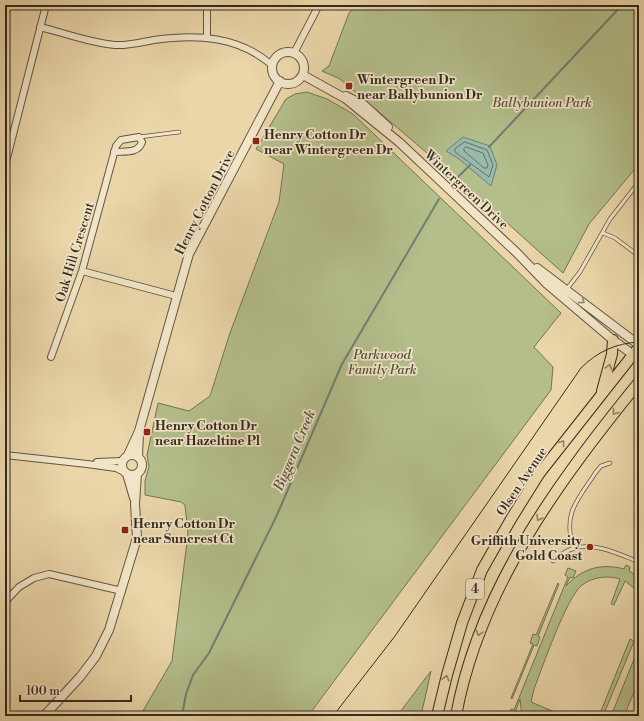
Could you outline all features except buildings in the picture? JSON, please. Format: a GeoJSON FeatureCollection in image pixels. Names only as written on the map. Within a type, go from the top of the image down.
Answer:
{"type":"FeatureCollection","features":[{"type":"Feature","properties":{"kind":"main road"},"geometry":{"type":"LineString","coordinates":[[602,393],[612,354],[613,340]]}},
{"type":"Feature","properties":{"kind":"main road","name":"Olsen Avenue"},"geometry":{"type":"LineString","coordinates":[[437,716],[462,624],[482,570],[539,474],[602,393],[637,351]]}},
{"type":"Feature","properties":{"kind":"main road","name":"4"},"geometry":{"type":"LineString","coordinates":[[456,716],[475,645],[497,588],[547,503],[567,474],[634,392],[639,382]]}},
{"type":"Feature","properties":{"kind":"street"},"geometry":{"type":"LineString","coordinates":[[6,162],[46,5]]}},
{"type":"Feature","properties":{"kind":"street"},"geometry":{"type":"LineString","coordinates":[[207,5],[207,37]]}},
{"type":"Feature","properties":{"kind":"street"},"geometry":{"type":"LineString","coordinates":[[294,53],[319,5]]}},
{"type":"Feature","properties":{"kind":"street"},"geometry":{"type":"LineString","coordinates":[[40,27],[116,46],[183,36],[207,37],[232,42],[257,53],[272,65],[274,76],[280,81],[292,83],[297,81],[303,75],[304,66],[302,59],[294,53],[284,52],[278,55],[272,65]]}},
{"type":"Feature","properties":{"kind":"street","name":"Wintergreen Drive"},"geometry":{"type":"LineString","coordinates":[[303,75],[340,95],[356,100],[380,118],[399,142],[517,253],[547,284],[613,340],[637,351]]}},
{"type":"Feature","properties":{"kind":"street","name":"Henry Cotton Drive"},"geometry":{"type":"LineString","coordinates":[[125,458],[139,431],[189,254],[280,81]]}},
{"type":"Feature","properties":{"kind":"street"},"geometry":{"type":"LineString","coordinates":[[139,137],[142,142],[140,147],[135,151],[114,152],[121,140],[139,137]]}},
{"type":"Feature","properties":{"kind":"street","name":"Oak Hill Crescent"},"geometry":{"type":"LineString","coordinates":[[51,358],[82,272],[114,152]]}},
{"type":"Feature","properties":{"kind":"street","name":"Wintergreen Drive"},"geometry":{"type":"LineString","coordinates":[[517,253],[566,290],[637,351]]}},
{"type":"Feature","properties":{"kind":"street"},"geometry":{"type":"LineString","coordinates":[[82,272],[176,296]]}},
{"type":"Feature","properties":{"kind":"street","name":"Henry Cotton Drive"},"geometry":{"type":"LineString","coordinates":[[138,456],[139,431]]}},
{"type":"Feature","properties":{"kind":"street"},"geometry":{"type":"LineString","coordinates":[[5,455],[116,468],[132,475],[138,474]]}},
{"type":"Feature","properties":{"kind":"street"},"geometry":{"type":"LineString","coordinates":[[44,716],[80,677],[96,656],[109,630],[137,538],[135,504],[138,474],[142,465],[138,456],[87,464]]}},
{"type":"Feature","properties":{"kind":"street"},"geometry":{"type":"LineString","coordinates":[[125,458],[122,466],[135,504]]}},
{"type":"Feature","properties":{"kind":"street"},"geometry":{"type":"LineString","coordinates":[[5,602],[19,587],[34,578],[49,574],[122,591]]}},
{"type":"Feature","properties":{"kind":"lane"},"geometry":{"type":"LineString","coordinates":[[139,137],[179,132]]}},
{"type":"Feature","properties":{"kind":"lane"},"geometry":{"type":"LineString","coordinates":[[566,290],[580,272],[610,219],[639,182]]}},
{"type":"Feature","properties":{"kind":"lane"},"geometry":{"type":"LineString","coordinates":[[603,233],[616,238],[639,256]]}},
{"type":"Feature","properties":{"kind":"lane"},"geometry":{"type":"LineString","coordinates":[[573,548],[568,528],[571,512],[596,472],[601,466],[610,463]]}},
{"type":"Feature","properties":{"kind":"lane"},"geometry":{"type":"LineString","coordinates":[[553,561],[573,548],[603,549],[639,562]]}},
{"type":"Feature","properties":{"kind":"green space","name":"Ballybunion Park"},"geometry":{"type":"Polygon","coordinates":[[[358,5],[639,5],[639,164],[589,224],[563,273],[467,187],[340,79],[322,71],[329,66],[349,13],[358,5]]]}},
{"type":"Feature","properties":{"kind":"green space","name":"Parkwood Family Park"},"geometry":{"type":"Polygon","coordinates":[[[307,92],[327,99],[353,114],[561,313],[534,347],[553,367],[551,390],[308,716],[140,716],[172,661],[188,534],[185,505],[181,502],[145,495],[145,481],[149,467],[147,455],[158,403],[189,411],[210,396],[230,333],[279,202],[284,164],[256,149],[286,99],[295,94],[307,92]]]}},
{"type":"Feature","properties":{"kind":"green space"},"geometry":{"type":"Polygon","coordinates":[[[626,565],[630,567],[629,571],[639,577],[639,592],[625,581],[614,605],[611,604],[620,579],[610,577],[586,582],[576,592],[555,633],[534,689],[531,702],[564,716],[522,716],[520,699],[514,716],[508,716],[511,709],[514,710],[568,577],[565,575],[568,568],[576,571],[573,578],[570,577],[566,586],[579,575],[593,568],[616,567],[624,569],[626,565]]]}},
{"type":"Feature","properties":{"kind":"green space"},"geometry":{"type":"Polygon","coordinates":[[[558,583],[559,584],[538,636],[540,637],[537,646],[534,645],[512,699],[511,698],[533,644],[530,643],[533,634],[536,635],[558,583]]]}},
{"type":"Feature","properties":{"kind":"green space"},"geometry":{"type":"Polygon","coordinates":[[[630,639],[634,641],[630,651],[603,716],[599,716],[630,639]]]}},
{"type":"Feature","properties":{"kind":"green space"},"geometry":{"type":"Polygon","coordinates":[[[639,647],[639,680],[624,716],[611,716],[639,647]]]}},
{"type":"Feature","properties":{"kind":"green space"},"geometry":{"type":"Polygon","coordinates":[[[431,671],[421,716],[397,716],[431,671]]]}},
{"type":"Feature","properties":{"kind":"water"},"geometry":{"type":"Polygon","coordinates":[[[463,137],[490,146],[497,165],[491,186],[459,159],[446,151],[463,137]]]}},
{"type":"Feature","properties":{"kind":"waterway","name":"Biggera Creek"},"geometry":{"type":"LineString","coordinates":[[489,147],[622,5]]}},
{"type":"Feature","properties":{"kind":"waterway","name":"Biggera Creek"},"geometry":{"type":"LineString","coordinates":[[457,178],[470,165]]}},
{"type":"Feature","properties":{"kind":"waterway","name":"Biggera Creek"},"geometry":{"type":"LineString","coordinates":[[182,716],[186,694],[193,675],[209,653],[277,515],[342,364],[439,199]]}},
{"type":"Feature","properties":{"kind":"tram line"},"geometry":{"type":"LineString","coordinates":[[333,716],[395,636],[581,368],[587,362],[607,349],[622,344],[639,342]]}},
{"type":"Feature","properties":{"kind":"place","name":"Wintergreen Dr near Ballybunion Dr"},"geometry":{"type":"Point","coordinates":[349,86]}},
{"type":"Feature","properties":{"kind":"place","name":"Henry Cotton Dr near Wintergreen Dr"},"geometry":{"type":"Point","coordinates":[256,141]}},
{"type":"Feature","properties":{"kind":"place","name":"Henry Cotton Dr near Hazeltine Pl"},"geometry":{"type":"Point","coordinates":[147,432]}},
{"type":"Feature","properties":{"kind":"place","name":"Henry Cotton Dr near Suncrest Ct"},"geometry":{"type":"Point","coordinates":[125,530]}},
{"type":"Feature","properties":{"kind":"place","name":"Griffith University Gold Coast"},"geometry":{"type":"Point","coordinates":[590,547]}}]}
